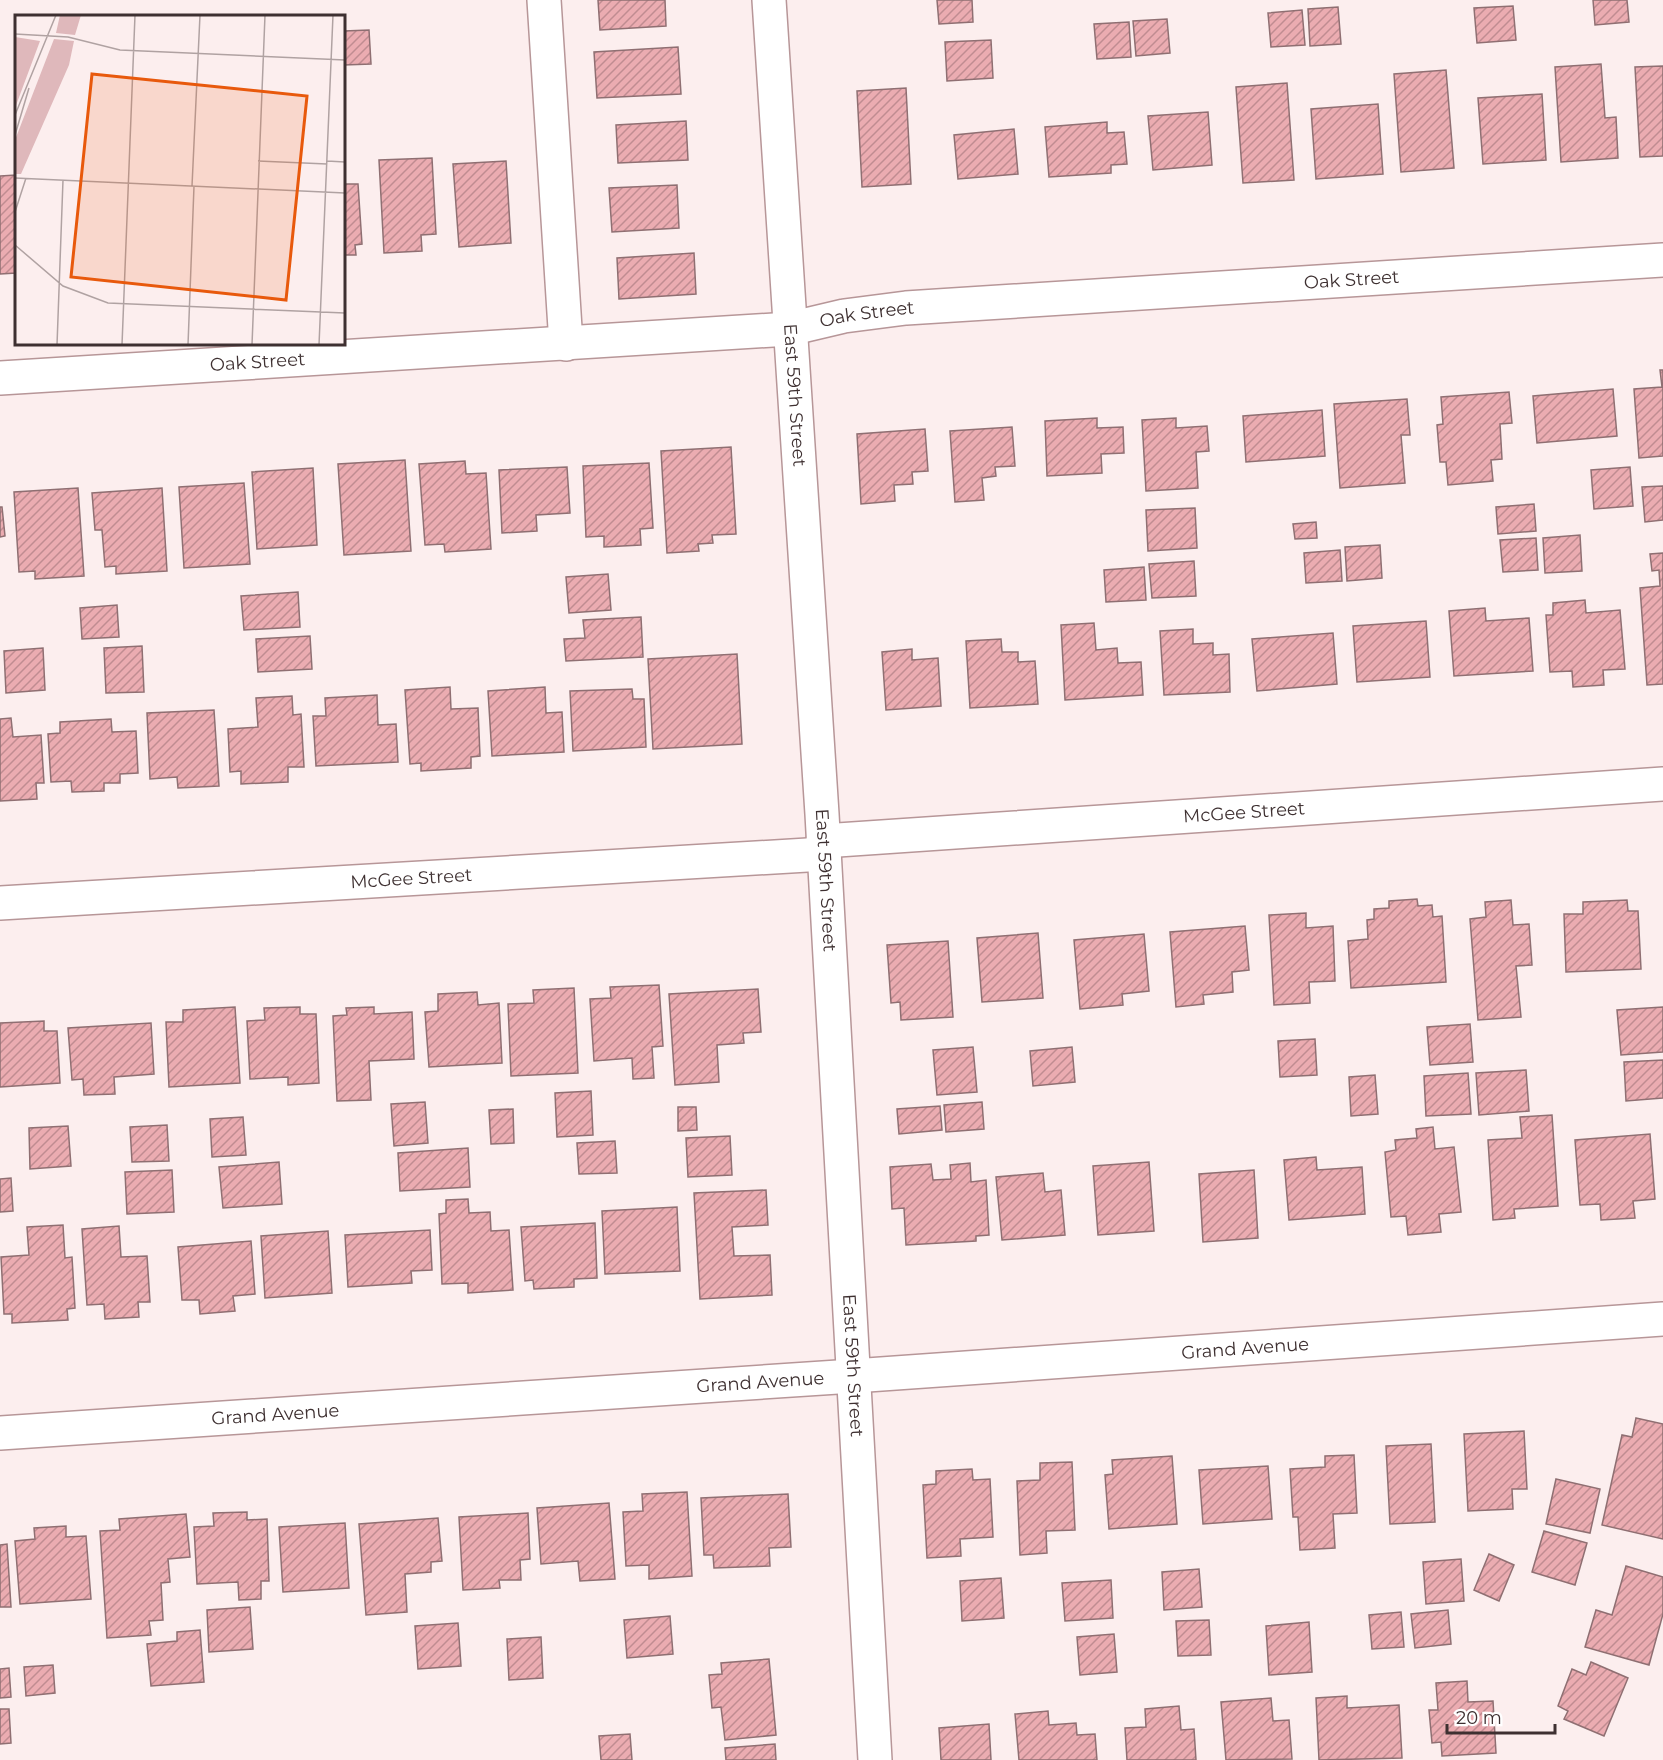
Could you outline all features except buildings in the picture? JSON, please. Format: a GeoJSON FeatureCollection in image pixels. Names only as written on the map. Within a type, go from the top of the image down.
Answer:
{"type":"FeatureCollection","features":[{"type":"Feature","properties":{"kind":"street"},"geometry":{"type":"LineString","coordinates":[[544,0],[566,344]]}},
{"type":"Feature","properties":{"kind":"street","name":"East 59th Street"},"geometry":{"type":"LineString","coordinates":[[769,0],[824,847],[875,1760]]}},
{"type":"Feature","properties":{"kind":"street","name":"Oak Street"},"geometry":{"type":"LineString","coordinates":[[0,378],[789,329],[844,316],[906,308],[1663,260]]}},
{"type":"Feature","properties":{"kind":"street","name":"McGee Street"},"geometry":{"type":"LineString","coordinates":[[0,903],[824,847],[1663,784]]}},
{"type":"Feature","properties":{"kind":"street","name":"Grand Avenue"},"geometry":{"type":"LineString","coordinates":[[0,1432],[853,1376],[1663,1319]]}}]}
